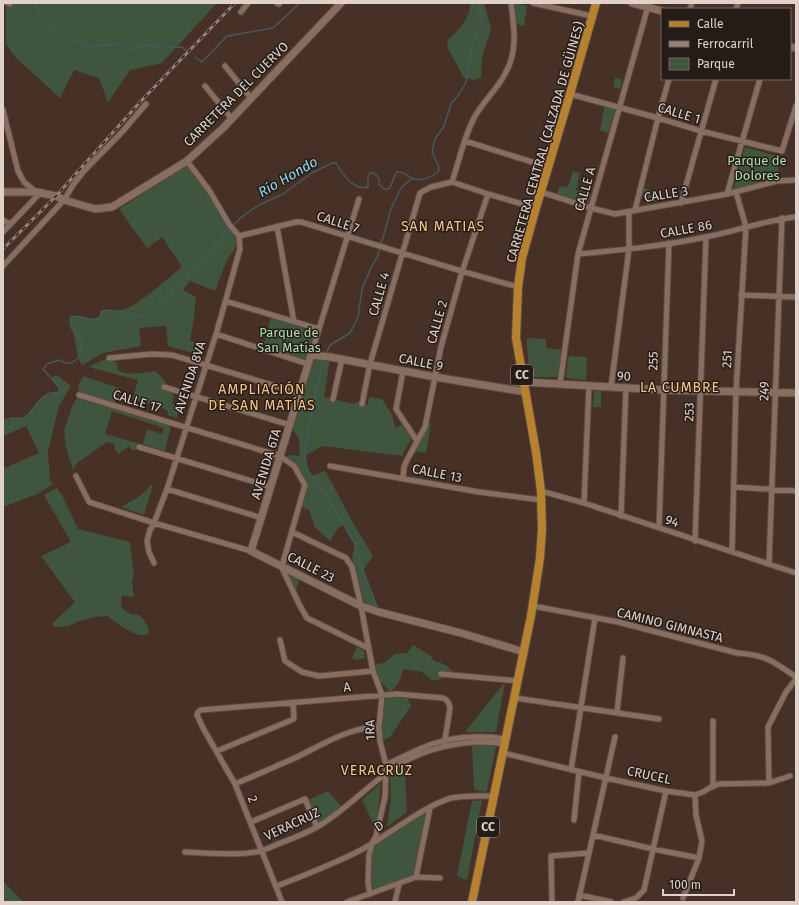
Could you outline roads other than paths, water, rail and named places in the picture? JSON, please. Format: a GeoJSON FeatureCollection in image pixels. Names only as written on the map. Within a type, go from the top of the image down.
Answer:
{"type":"FeatureCollection","features":[{"type":"Feature","properties":{"kind":"main road","name":"CARRETERA CENTRAL (CALZADA DE GÜINES)"},"geometry":{"type":"LineString","coordinates":[[472,902],[524,652],[540,558],[542,529],[541,491],[536,452],[516,338],[518,287],[522,258],[596,3]]}},
{"type":"Feature","properties":{"kind":"street"},"geometry":{"type":"LineString","coordinates":[[241,12],[248,3]]}},
{"type":"Feature","properties":{"kind":"street","name":"CARRETERA DEL CUERVO"},"geometry":{"type":"LineString","coordinates":[[3,192],[39,192],[56,196],[95,210],[112,208],[187,161],[232,119],[340,3]]}},
{"type":"Feature","properties":{"kind":"street"},"geometry":{"type":"LineString","coordinates":[[510,3],[515,32],[511,60],[507,72],[473,119],[452,182],[536,208]]}},
{"type":"Feature","properties":{"kind":"street"},"geometry":{"type":"LineString","coordinates":[[533,3],[592,16]]}},
{"type":"Feature","properties":{"kind":"street"},"geometry":{"type":"LineString","coordinates":[[632,3],[648,5],[661,11]]}},
{"type":"Feature","properties":{"kind":"street","name":"CALLE A"},"geometry":{"type":"LineString","coordinates":[[560,384],[578,254],[648,5]]}},
{"type":"Feature","properties":{"kind":"street"},"geometry":{"type":"LineString","coordinates":[[225,66],[251,98]]}},
{"type":"Feature","properties":{"kind":"street"},"geometry":{"type":"LineString","coordinates":[[611,387],[629,250],[632,211],[669,80]]}},
{"type":"Feature","properties":{"kind":"street"},"geometry":{"type":"LineString","coordinates":[[681,203],[716,80]]}},
{"type":"Feature","properties":{"kind":"street"},"geometry":{"type":"LineString","coordinates":[[727,194],[760,80]]}},
{"type":"Feature","properties":{"kind":"street"},"geometry":{"type":"LineString","coordinates":[[205,86],[232,119]]}},
{"type":"Feature","properties":{"kind":"street","name":"CALLE 1"},"geometry":{"type":"LineString","coordinates":[[570,94],[701,131],[782,151],[796,106]]}},
{"type":"Feature","properties":{"kind":"street"},"geometry":{"type":"LineString","coordinates":[[3,266],[64,200],[73,184],[84,171],[122,132],[146,104]]}},
{"type":"Feature","properties":{"kind":"street"},"geometry":{"type":"LineString","coordinates":[[3,232],[39,192],[24,182],[18,171],[4,113]]}},
{"type":"Feature","properties":{"kind":"street"},"geometry":{"type":"LineString","coordinates":[[465,141],[548,167]]}},
{"type":"Feature","properties":{"kind":"street"},"geometry":{"type":"LineString","coordinates":[[187,161],[209,190],[229,224],[239,236]]}},
{"type":"Feature","properties":{"kind":"street","name":"CALLE 3"},"geometry":{"type":"LineString","coordinates":[[541,192],[615,214],[727,194],[777,182],[796,180]]}},
{"type":"Feature","properties":{"kind":"street","name":"CALLE 4"},"geometry":{"type":"LineString","coordinates":[[362,404],[370,364],[420,193],[432,187],[452,182]]}},
{"type":"Feature","properties":{"kind":"street","name":"251"},"geometry":{"type":"LineString","coordinates":[[732,552],[736,391],[746,228],[736,192]]}},
{"type":"Feature","properties":{"kind":"street","name":"CALLE 2"},"geometry":{"type":"LineString","coordinates":[[403,478],[404,467],[407,460],[425,427],[441,347],[462,272],[488,194]]}},
{"type":"Feature","properties":{"kind":"street","name":"AVENIDA 6TA"},"geometry":{"type":"LineString","coordinates":[[251,551],[308,364],[315,355],[319,329],[359,199]]}},
{"type":"Feature","properties":{"kind":"street","name":"CALLE 86"},"geometry":{"type":"LineString","coordinates":[[578,254],[629,250],[706,237],[782,218],[796,217]]}},
{"type":"Feature","properties":{"kind":"street","name":"249"},"geometry":{"type":"LineString","coordinates":[[769,564],[782,218]]}},
{"type":"Feature","properties":{"kind":"street"},"geometry":{"type":"LineString","coordinates":[[3,220],[10,224]]}},
{"type":"Feature","properties":{"kind":"street","name":"CALLE 7"},"geometry":{"type":"LineString","coordinates":[[239,236],[301,222],[462,272],[518,287]]}},
{"type":"Feature","properties":{"kind":"street"},"geometry":{"type":"LineString","coordinates":[[278,226],[294,322]]}},
{"type":"Feature","properties":{"kind":"street","name":"AVENIDA 8VA"},"geometry":{"type":"LineString","coordinates":[[154,563],[149,552],[148,541],[150,530],[167,489],[195,396],[216,334],[240,249],[239,236]]}},
{"type":"Feature","properties":{"kind":"street","name":"253"},"geometry":{"type":"LineString","coordinates":[[695,540],[706,237]]}},
{"type":"Feature","properties":{"kind":"street","name":"255"},"geometry":{"type":"LineString","coordinates":[[659,528],[668,243]]}},
{"type":"Feature","properties":{"kind":"street"},"geometry":{"type":"LineString","coordinates":[[741,295],[796,297]]}},
{"type":"Feature","properties":{"kind":"street"},"geometry":{"type":"LineString","coordinates":[[225,301],[319,329]]}},
{"type":"Feature","properties":{"kind":"street"},"geometry":{"type":"LineString","coordinates":[[216,334],[308,364]]}},
{"type":"Feature","properties":{"kind":"street"},"geometry":{"type":"LineString","coordinates":[[108,358],[160,354],[184,358],[205,366],[299,393]]}},
{"type":"Feature","properties":{"kind":"street","name":"CALLE 9"},"geometry":{"type":"LineString","coordinates":[[315,355],[330,356],[435,377],[526,392]]}},
{"type":"Feature","properties":{"kind":"street"},"geometry":{"type":"LineString","coordinates":[[333,399],[342,359]]}},
{"type":"Feature","properties":{"kind":"street"},"geometry":{"type":"LineString","coordinates":[[403,371],[396,409],[417,441]]}},
{"type":"Feature","properties":{"kind":"street","name":"90"},"geometry":{"type":"LineString","coordinates":[[524,382],[663,390],[796,393]]}},
{"type":"Feature","properties":{"kind":"street"},"geometry":{"type":"LineString","coordinates":[[584,504],[589,386]]}},
{"type":"Feature","properties":{"kind":"street"},"geometry":{"type":"LineString","coordinates":[[164,387],[290,425]]}},
{"type":"Feature","properties":{"kind":"street"},"geometry":{"type":"LineString","coordinates":[[621,516],[626,387]]}},
{"type":"Feature","properties":{"kind":"street","name":"CALLE 17"},"geometry":{"type":"LineString","coordinates":[[80,395],[280,456]]}},
{"type":"Feature","properties":{"kind":"street"},"geometry":{"type":"LineString","coordinates":[[138,447],[271,487]]}},
{"type":"Feature","properties":{"kind":"street"},"geometry":{"type":"LineString","coordinates":[[280,456],[294,466],[305,486],[282,566],[290,586],[307,618],[368,648]]}},
{"type":"Feature","properties":{"kind":"street","name":"CALLE 13"},"geometry":{"type":"LineString","coordinates":[[330,466],[479,492],[541,500]]}},
{"type":"Feature","properties":{"kind":"street","name":"CALLE 23"},"geometry":{"type":"LineString","coordinates":[[76,476],[89,502],[154,523],[251,551],[361,606],[524,652]]}},
{"type":"Feature","properties":{"kind":"street"},"geometry":{"type":"LineString","coordinates":[[734,487],[796,491]]}},
{"type":"Feature","properties":{"kind":"street"},"geometry":{"type":"LineString","coordinates":[[167,489],[262,518]]}},
{"type":"Feature","properties":{"kind":"street","name":"94"},"geometry":{"type":"LineString","coordinates":[[541,491],[796,573]]}},
{"type":"Feature","properties":{"kind":"street","name":"1RA"},"geometry":{"type":"LineString","coordinates":[[292,532],[346,558],[352,567],[373,671],[382,695],[379,727],[380,741],[386,765],[385,797],[376,836],[372,843],[369,855],[368,883],[370,894]]}},
{"type":"Feature","properties":{"kind":"street","name":"CAMINO GIMNASTA"},"geometry":{"type":"LineString","coordinates":[[533,606],[618,622],[737,653],[754,654],[771,660],[796,678]]}},
{"type":"Feature","properties":{"kind":"street"},"geometry":{"type":"LineString","coordinates":[[571,770],[595,618]]}},
{"type":"Feature","properties":{"kind":"street"},"geometry":{"type":"LineString","coordinates":[[280,640],[285,661],[302,672],[319,676],[373,671]]}},
{"type":"Feature","properties":{"kind":"street"},"geometry":{"type":"LineString","coordinates":[[617,712],[623,658]]}},
{"type":"Feature","properties":{"kind":"street"},"geometry":{"type":"LineString","coordinates":[[441,674],[518,681]]}},
{"type":"Feature","properties":{"kind":"street"},"geometry":{"type":"LineString","coordinates":[[769,783],[768,727],[786,692],[796,678]]}},
{"type":"Feature","properties":{"kind":"street","name":"A"},"geometry":{"type":"LineString","coordinates":[[201,710],[382,695],[412,695],[446,699],[450,708],[444,743]]}},
{"type":"Feature","properties":{"kind":"street"},"geometry":{"type":"LineString","coordinates":[[514,698],[659,719]]}},
{"type":"Feature","properties":{"kind":"street"},"geometry":{"type":"LineString","coordinates":[[217,751],[294,719],[293,703]]}},
{"type":"Feature","properties":{"kind":"street","name":"2"},"geometry":{"type":"LineString","coordinates":[[201,710],[197,715],[202,728],[217,751],[235,784],[277,886],[282,902]]}},
{"type":"Feature","properties":{"kind":"street"},"geometry":{"type":"LineString","coordinates":[[713,722],[713,787]]}},
{"type":"Feature","properties":{"kind":"street"},"geometry":{"type":"LineString","coordinates":[[235,784],[352,730],[379,727]]}},
{"type":"Feature","properties":{"kind":"street"},"geometry":{"type":"LineString","coordinates":[[578,902],[615,738]]}},
{"type":"Feature","properties":{"kind":"street","name":"VERACRUZ"},"geometry":{"type":"LineString","coordinates":[[386,765],[423,747],[444,743],[505,741]]}},
{"type":"Feature","properties":{"kind":"street","name":"VERACRUZ"},"geometry":{"type":"LineString","coordinates":[[185,852],[228,853],[262,851],[317,827],[339,812],[394,767],[444,743]]}},
{"type":"Feature","properties":{"kind":"street","name":"CRUCEL"},"geometry":{"type":"LineString","coordinates":[[503,753],[606,778],[666,791],[695,795]]}},
{"type":"Feature","properties":{"kind":"street"},"geometry":{"type":"LineString","coordinates":[[574,820],[579,772]]}},
{"type":"Feature","properties":{"kind":"street"},"geometry":{"type":"LineString","coordinates":[[683,898],[699,858],[702,841],[696,815],[695,795],[719,784],[769,783],[790,776]]}},
{"type":"Feature","properties":{"kind":"street"},"geometry":{"type":"LineString","coordinates":[[624,902],[636,898],[644,890],[666,791]]}},
{"type":"Feature","properties":{"kind":"street","name":"D"},"geometry":{"type":"LineString","coordinates":[[277,886],[332,864],[372,843],[430,808],[452,798],[474,795],[494,796]]}},
{"type":"Feature","properties":{"kind":"street"},"geometry":{"type":"LineString","coordinates":[[251,822],[305,799],[317,827]]}},
{"type":"Feature","properties":{"kind":"street"},"geometry":{"type":"LineString","coordinates":[[416,877],[430,808]]}},
{"type":"Feature","properties":{"kind":"street"},"geometry":{"type":"LineString","coordinates":[[593,835],[699,858]]}},
{"type":"Feature","properties":{"kind":"street"},"geometry":{"type":"LineString","coordinates":[[552,902],[551,856],[589,853]]}},
{"type":"Feature","properties":{"kind":"street"},"geometry":{"type":"LineString","coordinates":[[347,902],[416,877],[440,878]]}},
{"type":"Feature","properties":{"kind":"street"},"geometry":{"type":"LineString","coordinates":[[395,902],[399,884]]}},
{"type":"Feature","properties":{"kind":"street"},"geometry":{"type":"LineString","coordinates":[[579,895],[611,902]]}},
{"type":"Feature","properties":{"kind":"waterway"},"geometry":{"type":"LineString","coordinates":[[36,3],[39,15],[66,36],[89,47],[116,44],[128,50],[144,45],[162,48],[182,47],[187,51]]}},
{"type":"Feature","properties":{"kind":"waterway"},"geometry":{"type":"LineString","coordinates":[[195,57],[202,62],[227,36],[273,28],[300,3]]}},
{"type":"Feature","properties":{"kind":"waterway","name":"Río Hondo"},"geometry":{"type":"LineString","coordinates":[[234,225],[240,218],[259,205],[283,194],[312,173],[332,163],[336,163],[349,181],[363,188],[368,187],[368,177],[370,173],[374,173],[379,178],[379,184],[384,189],[388,189],[397,172],[402,172],[419,180],[429,178],[438,172],[439,167],[432,152],[435,139],[444,126],[451,104],[460,93],[466,82],[471,60],[471,47],[481,26],[482,18],[478,3]]}},
{"type":"Feature","properties":{"kind":"waterway"},"geometry":{"type":"LineString","coordinates":[[326,354],[330,345],[350,333],[358,317],[362,289],[378,255],[391,209],[401,188],[412,178]]}},
{"type":"Feature","properties":{"kind":"waterway","name":"Río Hondo"},"geometry":{"type":"LineString","coordinates":[[3,430],[15,425],[32,411],[41,399],[47,395],[63,392],[43,369],[47,364],[59,360],[66,363],[72,363],[80,356],[81,342],[70,322],[71,317],[78,316],[96,319],[100,318],[101,312],[106,310],[135,317],[143,316],[153,309],[231,229]]}},
{"type":"Feature","properties":{"kind":"waterway"},"geometry":{"type":"LineString","coordinates":[[324,359],[304,449],[307,469],[325,493],[355,544],[361,565],[378,609]]}},
{"type":"Feature","properties":{"kind":"railway"},"geometry":{"type":"LineString","coordinates":[[3,249],[56,196],[141,101],[235,3]]}},
{"type":"Feature","properties":{"kind":"district","name":"SAN MATIAS"},"geometry":{"type":"Point","coordinates":[443,226]}},
{"type":"Feature","properties":{"kind":"district","name":"LA CUMBRE"},"geometry":{"type":"Point","coordinates":[680,387]}},
{"type":"Feature","properties":{"kind":"district","name":"AMPLIACIÓN DE SAN MATÍAS"},"geometry":{"type":"Point","coordinates":[262,398]}},
{"type":"Feature","properties":{"kind":"district","name":"VERACRUZ"},"geometry":{"type":"Point","coordinates":[377,770]}},
{"type":"Feature","properties":{"kind":"park label","name":"Parque de Dolores"},"geometry":{"type":"Point","coordinates":[757,168]}},
{"type":"Feature","properties":{"kind":"park label","name":"Parque de San Matías"},"geometry":{"type":"Point","coordinates":[289,340]}}]}
